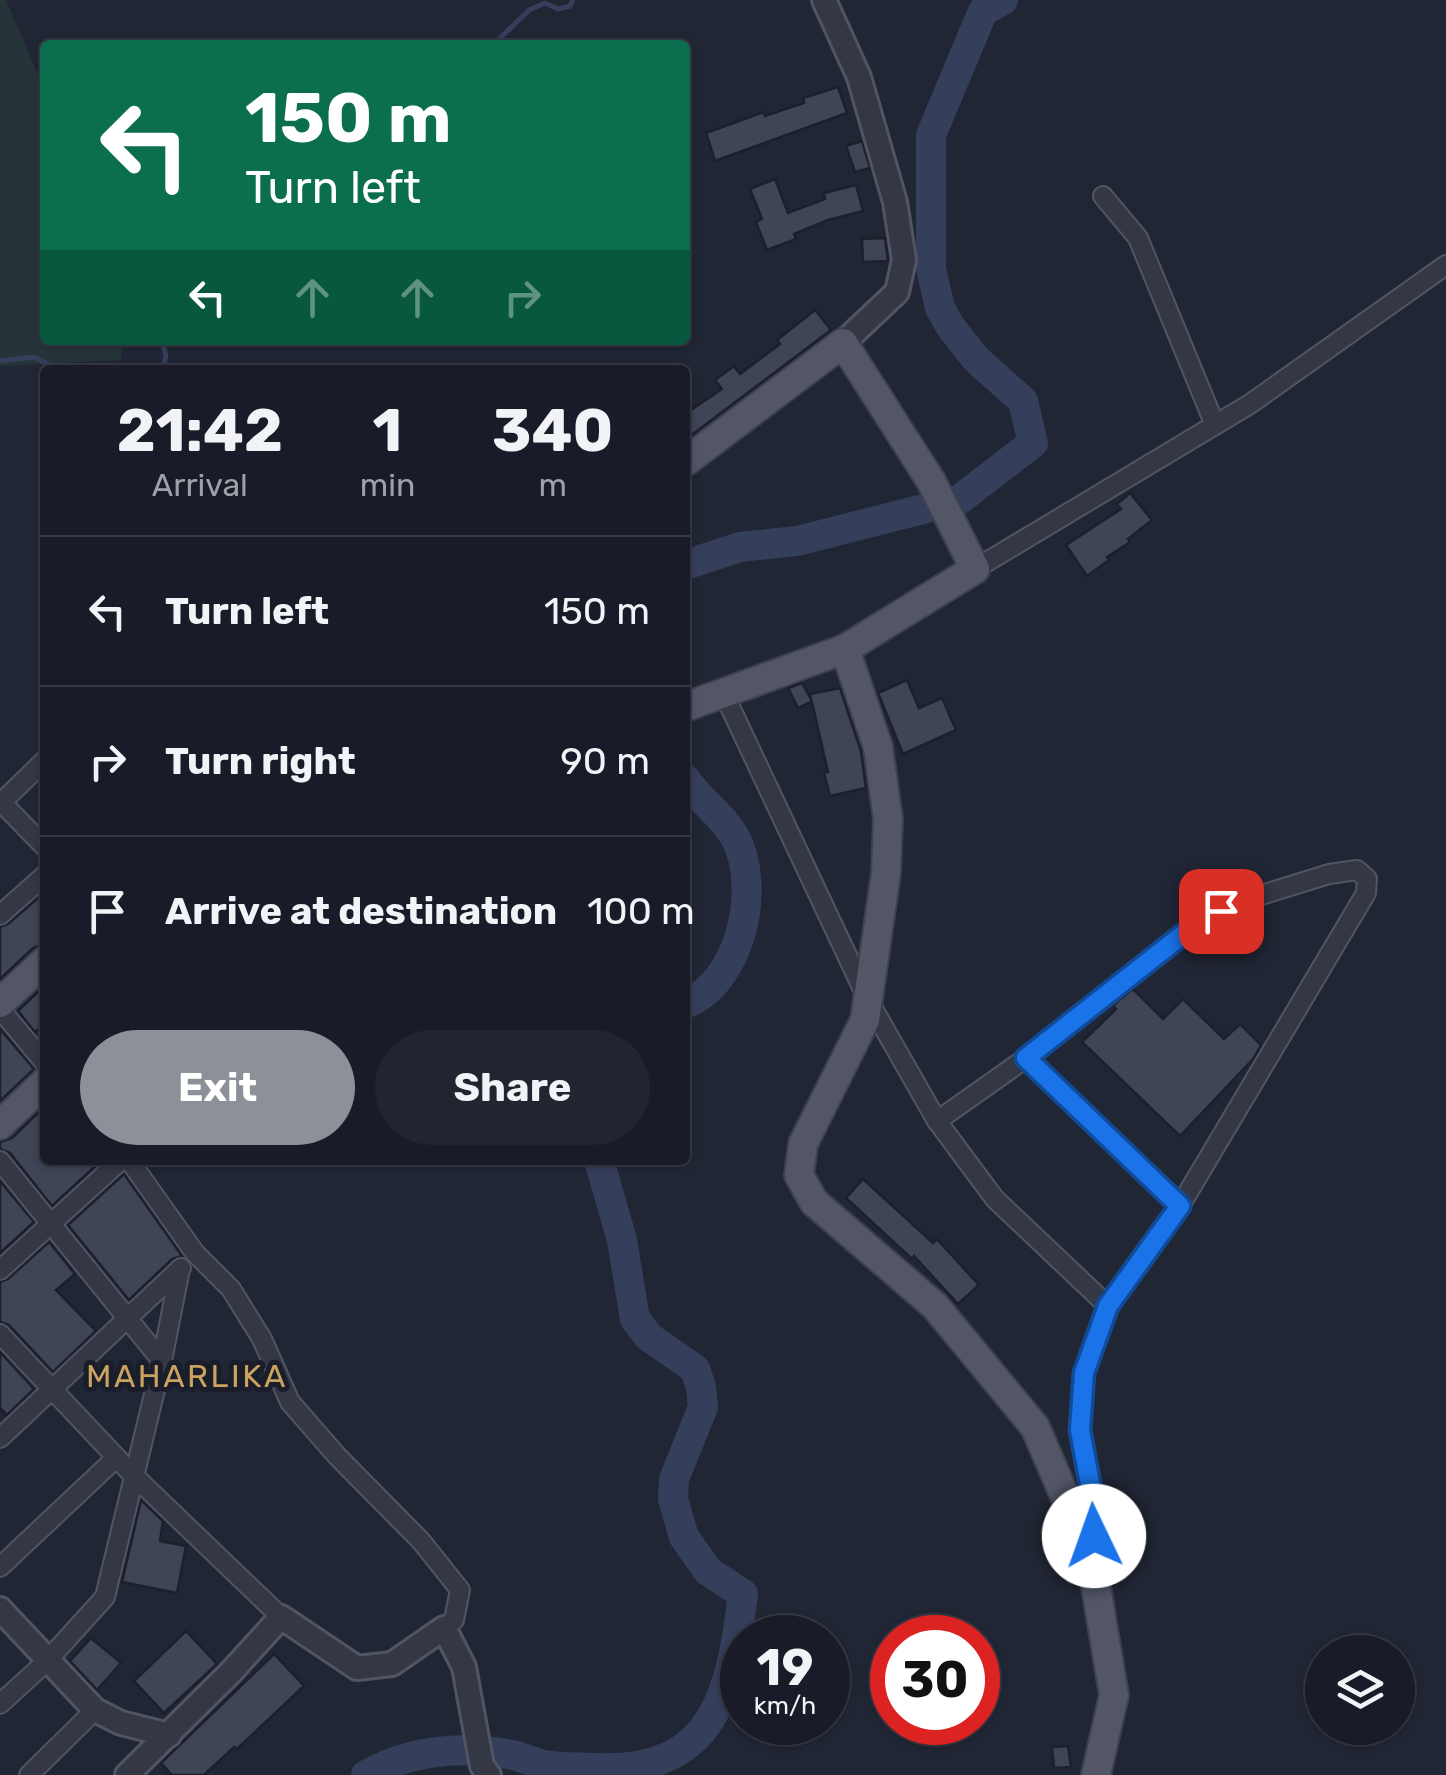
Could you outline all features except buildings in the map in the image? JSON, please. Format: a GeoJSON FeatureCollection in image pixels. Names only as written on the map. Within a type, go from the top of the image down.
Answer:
{"type":"FeatureCollection","features":[{"type":"Feature","properties":{"kind":"main road"},"geometry":{"type":"LineString","coordinates":[[690,458],[843,343],[931,482],[974,569],[845,649],[690,706]]}},
{"type":"Feature","properties":{"kind":"main road"},"geometry":{"type":"LineString","coordinates":[[845,649],[878,747],[888,818],[886,873],[865,1020],[803,1144],[799,1175],[814,1202],[935,1306],[1036,1427],[1091,1557],[1114,1695],[1096,1775]]}},
{"type":"Feature","properties":{"kind":"main road"},"geometry":{"type":"LineString","coordinates":[[0,1006],[40,966]]}},
{"type":"Feature","properties":{"kind":"main road"},"geometry":{"type":"LineString","coordinates":[[0,1125],[40,1087]]}},
{"type":"Feature","properties":{"kind":"street"},"geometry":{"type":"LineString","coordinates":[[824,0],[859,76],[895,202],[904,260],[897,292],[843,343]]}},
{"type":"Feature","properties":{"kind":"street"},"geometry":{"type":"LineString","coordinates":[[1103,196],[1138,238],[1215,425]]}},
{"type":"Feature","properties":{"kind":"street"},"geometry":{"type":"LineString","coordinates":[[974,569],[1250,404],[1446,265]]}},
{"type":"Feature","properties":{"kind":"street"},"geometry":{"type":"LineString","coordinates":[[724,694],[868,1000],[937,1121],[995,1200],[1108,1306]]}},
{"type":"Feature","properties":{"kind":"street"},"geometry":{"type":"LineString","coordinates":[[40,765],[1,803],[40,841]]}},
{"type":"Feature","properties":{"kind":"street"},"geometry":{"type":"LineString","coordinates":[[937,1121],[1026,1058],[1200,921],[1242,901],[1329,874],[1357,870],[1367,879],[1366,893],[1180,1206],[1108,1306],[1084,1373],[1080,1430],[1096,1516],[1091,1557]]}},
{"type":"Feature","properties":{"kind":"street"},"geometry":{"type":"LineString","coordinates":[[0,916],[40,880]]}},
{"type":"Feature","properties":{"kind":"street"},"geometry":{"type":"LineString","coordinates":[[0,1006],[40,1057]]}},
{"type":"Feature","properties":{"kind":"street"},"geometry":{"type":"LineString","coordinates":[[1026,1058],[1180,1206]]}},
{"type":"Feature","properties":{"kind":"street"},"geometry":{"type":"LineString","coordinates":[[0,1161],[162,1362]]}},
{"type":"Feature","properties":{"kind":"street"},"geometry":{"type":"LineString","coordinates":[[0,1270],[116,1165]]}},
{"type":"Feature","properties":{"kind":"street"},"geometry":{"type":"LineString","coordinates":[[0,1334],[116,1458],[281,1617],[357,1668],[392,1664],[454,1620],[460,1590],[421,1541],[290,1402],[262,1339],[232,1289],[195,1253],[133,1165]]}},
{"type":"Feature","properties":{"kind":"street"},"geometry":{"type":"LineString","coordinates":[[0,1438],[195,1253]]}},
{"type":"Feature","properties":{"kind":"street"},"geometry":{"type":"LineString","coordinates":[[0,1704],[105,1597],[162,1362],[180,1269]]}},
{"type":"Feature","properties":{"kind":"street"},"geometry":{"type":"LineString","coordinates":[[0,1566],[116,1458]]}},
{"type":"Feature","properties":{"kind":"street"},"geometry":{"type":"LineString","coordinates":[[0,1609],[95,1710],[121,1723],[169,1736]]}},
{"type":"Feature","properties":{"kind":"street"},"geometry":{"type":"LineString","coordinates":[[127,1775],[281,1617]]}},
{"type":"Feature","properties":{"kind":"street"},"geometry":{"type":"LineString","coordinates":[[444,1628],[464,1666],[486,1770]]}},
{"type":"Feature","properties":{"kind":"street"},"geometry":{"type":"LineString","coordinates":[[29,1775],[95,1710]]}},
{"type":"Feature","properties":{"kind":"shaded area"},"geometry":{"type":"Polygon","coordinates":[[[0,0],[6,0],[40,79],[40,345],[122,345],[121,360],[0,366],[0,0]]]}},
{"type":"Feature","properties":{"kind":"waterway"},"geometry":{"type":"LineString","coordinates":[[498,40],[529,10],[545,3],[558,9],[570,6],[573,0]]}},
{"type":"Feature","properties":{"kind":"waterway"},"geometry":{"type":"LineString","coordinates":[[690,563],[740,547],[797,541],[959,500],[1033,443],[1023,401],[976,359],[950,326],[940,308],[931,269],[931,135],[983,11],[1003,0]]}},
{"type":"Feature","properties":{"kind":"waterway"},"geometry":{"type":"LineString","coordinates":[[163,345],[163,365]]}},
{"type":"Feature","properties":{"kind":"waterway"},"geometry":{"type":"LineString","coordinates":[[0,361],[34,357],[49,365]]}},
{"type":"Feature","properties":{"kind":"waterway"},"geometry":{"type":"LineString","coordinates":[[690,785],[736,839],[746,883],[746,907],[732,955],[720,976],[690,1001]]}},
{"type":"Feature","properties":{"kind":"waterway"},"geometry":{"type":"LineString","coordinates":[[366,1775],[399,1760],[453,1751],[508,1754],[557,1767],[638,1766],[669,1756],[693,1740],[710,1719],[723,1693],[743,1594],[708,1571],[684,1537],[673,1499],[674,1479],[703,1407],[701,1387],[695,1369],[649,1337],[635,1319],[622,1240],[600,1165]]}},
{"type":"Feature","properties":{"kind":"district","name":"MAHARLIKA"},"geometry":{"type":"Point","coordinates":[187,1376]}},
{"type":"Feature","properties":{"kind":"route"},"geometry":{"type":"LineString","coordinates":[[1094,1536],[1096,1516],[1080,1430],[1084,1373],[1108,1306],[1180,1206],[1026,1058],[1200,921],[1221,911]]}}]}
